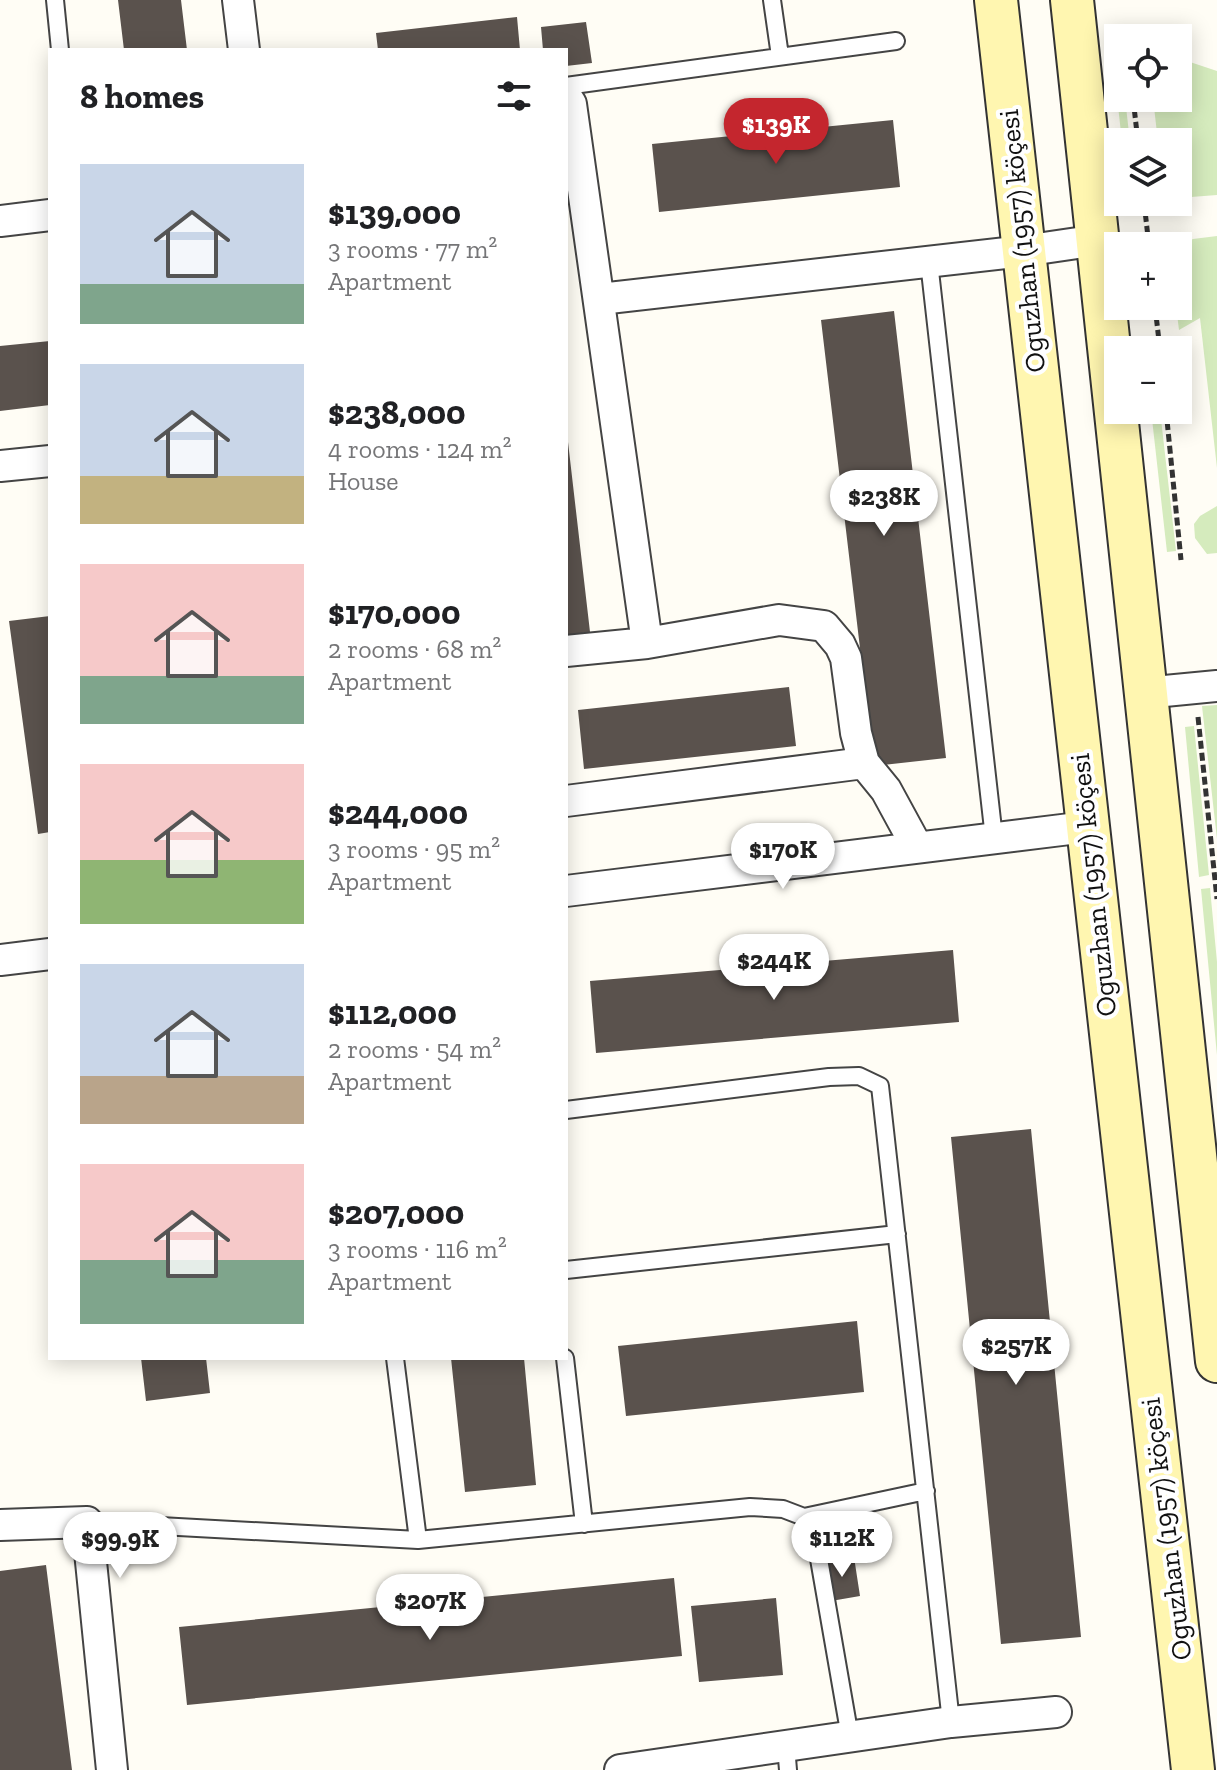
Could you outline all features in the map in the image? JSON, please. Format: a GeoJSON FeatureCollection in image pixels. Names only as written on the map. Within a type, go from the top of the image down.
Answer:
{"type":"FeatureCollection","features":[{"type":"Feature","properties":{"kind":"main road","name":"Oguzhan (1957) köçesi"},"geometry":{"type":"LineString","coordinates":[[996,0],[1193,1770]]}},
{"type":"Feature","properties":{"kind":"main road"},"geometry":{"type":"LineString","coordinates":[[1072,0],[1217,1361]]}},
{"type":"Feature","properties":{"kind":"street"},"geometry":{"type":"LineString","coordinates":[[238,0],[244,48]]}},
{"type":"Feature","properties":{"kind":"street"},"geometry":{"type":"LineString","coordinates":[[568,99],[600,299],[647,643]]}},
{"type":"Feature","properties":{"kind":"street"},"geometry":{"type":"LineString","coordinates":[[0,221],[48,215]]}},
{"type":"Feature","properties":{"kind":"street"},"geometry":{"type":"LineString","coordinates":[[600,299],[1098,240]]}},
{"type":"Feature","properties":{"kind":"street"},"geometry":{"type":"LineString","coordinates":[[0,466],[48,461]]}},
{"type":"Feature","properties":{"kind":"street"},"geometry":{"type":"LineString","coordinates":[[568,651],[647,643],[779,620],[824,626],[840,645],[846,658],[856,733],[864,763],[886,790],[917,847]]}},
{"type":"Feature","properties":{"kind":"street"},"geometry":{"type":"LineString","coordinates":[[1144,693],[1207,696]]}},
{"type":"Feature","properties":{"kind":"street"},"geometry":{"type":"LineString","coordinates":[[568,801],[864,763]]}},
{"type":"Feature","properties":{"kind":"street"},"geometry":{"type":"LineString","coordinates":[[568,891],[1086,827]]}},
{"type":"Feature","properties":{"kind":"street"},"geometry":{"type":"LineString","coordinates":[[0,960],[48,954]]}},
{"type":"Feature","properties":{"kind":"street"},"geometry":{"type":"LineString","coordinates":[[0,1525],[87,1522],[112,1770]]}},
{"type":"Feature","properties":{"kind":"street"},"geometry":{"type":"LineString","coordinates":[[620,1770],[787,1758],[850,1737],[951,1722],[1056,1712]]}},
{"type":"Feature","properties":{"kind":"lane"},"geometry":{"type":"LineString","coordinates":[[55,0],[60,48]]}},
{"type":"Feature","properties":{"kind":"lane"},"geometry":{"type":"LineString","coordinates":[[772,0],[780,56]]}},
{"type":"Feature","properties":{"kind":"lane"},"geometry":{"type":"LineString","coordinates":[[568,86],[896,41]]}},
{"type":"Feature","properties":{"kind":"lane"},"geometry":{"type":"LineString","coordinates":[[929,262],[994,838]]}},
{"type":"Feature","properties":{"kind":"lane"},"geometry":{"type":"LineString","coordinates":[[568,1110],[829,1077],[859,1076],[880,1086],[951,1722]]}},
{"type":"Feature","properties":{"kind":"lane"},"geometry":{"type":"LineString","coordinates":[[568,1270],[897,1234]]}},
{"type":"Feature","properties":{"kind":"lane"},"geometry":{"type":"LineString","coordinates":[[395,1360],[418,1540]]}},
{"type":"Feature","properties":{"kind":"lane"},"geometry":{"type":"LineString","coordinates":[[565,1360],[584,1524]]}},
{"type":"Feature","properties":{"kind":"lane"},"geometry":{"type":"LineString","coordinates":[[87,1522],[418,1540],[750,1507],[783,1509],[804,1517],[926,1491]]}},
{"type":"Feature","properties":{"kind":"lane"},"geometry":{"type":"LineString","coordinates":[[804,1517],[819,1559],[850,1737]]}},
{"type":"Feature","properties":{"kind":"path"},"geometry":{"type":"LineString","coordinates":[[1167,424],[1181,560]]}},
{"type":"Feature","properties":{"kind":"path"},"geometry":{"type":"LineString","coordinates":[[1207,696],[1217,899]]}},
{"type":"Feature","properties":{"kind":"green space"},"geometry":{"type":"Polygon","coordinates":[[[1192,63],[1217,71],[1217,195],[1192,197],[1192,128],[1156,128],[1155,112],[1192,112],[1192,63]]]}},
{"type":"Feature","properties":{"kind":"green space"},"geometry":{"type":"Polygon","coordinates":[[[1119,112],[1127,112],[1128,128],[1120,128],[1119,112]]]}},
{"type":"Feature","properties":{"kind":"green space"},"geometry":{"type":"Polygon","coordinates":[[[1217,236],[1217,468],[1200,318],[1179,330],[1178,320],[1192,320],[1193,239],[1217,236]]]}},
{"type":"Feature","properties":{"kind":"green space"},"geometry":{"type":"Polygon","coordinates":[[[1153,424],[1162,424],[1176,551],[1167,552],[1153,424]]]}},
{"type":"Feature","properties":{"kind":"green space"},"geometry":{"type":"Polygon","coordinates":[[[1217,506],[1217,553],[1207,554],[1195,538],[1194,524],[1200,516],[1217,506]]]}},
{"type":"Feature","properties":{"kind":"green space"},"geometry":{"type":"Polygon","coordinates":[[[1217,705],[1217,839],[1202,706],[1217,705]]]}},
{"type":"Feature","properties":{"kind":"green space"},"geometry":{"type":"Polygon","coordinates":[[[1194,726],[1209,875],[1199,877],[1185,727],[1194,726]]]}},
{"type":"Feature","properties":{"kind":"green space"},"geometry":{"type":"Polygon","coordinates":[[[1210,888],[1217,962],[1217,1055],[1201,889],[1210,888]]]}},
{"type":"Feature","properties":{"kind":"building"},"geometry":{"type":"Polygon","coordinates":[[[118,0],[181,0],[187,48],[124,48],[118,0]]]}},
{"type":"Feature","properties":{"kind":"building"},"geometry":{"type":"Polygon","coordinates":[[[517,17],[520,48],[378,48],[376,33],[517,17]]]}},
{"type":"Feature","properties":{"kind":"building"},"geometry":{"type":"Polygon","coordinates":[[[586,22],[592,63],[568,66],[568,48],[543,48],[541,27],[586,22]]]}},
{"type":"Feature","properties":{"kind":"building"},"geometry":{"type":"Polygon","coordinates":[[[893,120],[900,187],[659,212],[652,144],[893,120]]]}},
{"type":"Feature","properties":{"kind":"building"},"geometry":{"type":"Polygon","coordinates":[[[894,311],[946,758],[874,766],[821,320],[894,311]]]}},
{"type":"Feature","properties":{"kind":"building"},"geometry":{"type":"Polygon","coordinates":[[[48,341],[48,405],[0,411],[0,346],[48,341]]]}},
{"type":"Feature","properties":{"kind":"building"},"geometry":{"type":"Polygon","coordinates":[[[568,442],[590,632],[568,635],[568,442]]]}},
{"type":"Feature","properties":{"kind":"building"},"geometry":{"type":"Polygon","coordinates":[[[48,616],[48,832],[38,834],[9,621],[48,616]]]}},
{"type":"Feature","properties":{"kind":"building"},"geometry":{"type":"Polygon","coordinates":[[[789,687],[796,746],[584,769],[578,710],[789,687]]]}},
{"type":"Feature","properties":{"kind":"building"},"geometry":{"type":"Polygon","coordinates":[[[953,950],[959,1022],[596,1053],[590,981],[953,950]]]}},
{"type":"Feature","properties":{"kind":"building"},"geometry":{"type":"Polygon","coordinates":[[[1031,1129],[1081,1637],[1001,1644],[951,1137],[1031,1129]]]}},
{"type":"Feature","properties":{"kind":"building"},"geometry":{"type":"Polygon","coordinates":[[[857,1321],[864,1392],[626,1416],[618,1346],[857,1321]]]}},
{"type":"Feature","properties":{"kind":"building"},"geometry":{"type":"Polygon","coordinates":[[[141,1360],[206,1360],[210,1393],[146,1401],[141,1360]]]}},
{"type":"Feature","properties":{"kind":"building"},"geometry":{"type":"Polygon","coordinates":[[[451,1360],[524,1360],[536,1485],[465,1492],[451,1360]]]}},
{"type":"Feature","properties":{"kind":"building"},"geometry":{"type":"Polygon","coordinates":[[[854,1557],[860,1596],[831,1601],[825,1562],[854,1557]]]}},
{"type":"Feature","properties":{"kind":"building"},"geometry":{"type":"Polygon","coordinates":[[[46,1565],[72,1770],[0,1770],[0,1571],[46,1565]]]}},
{"type":"Feature","properties":{"kind":"building"},"geometry":{"type":"Polygon","coordinates":[[[674,1578],[682,1656],[187,1705],[179,1627],[674,1578]]]}},
{"type":"Feature","properties":{"kind":"building"},"geometry":{"type":"Polygon","coordinates":[[[776,1598],[783,1675],[699,1682],[691,1606],[776,1598]]]}}]}
